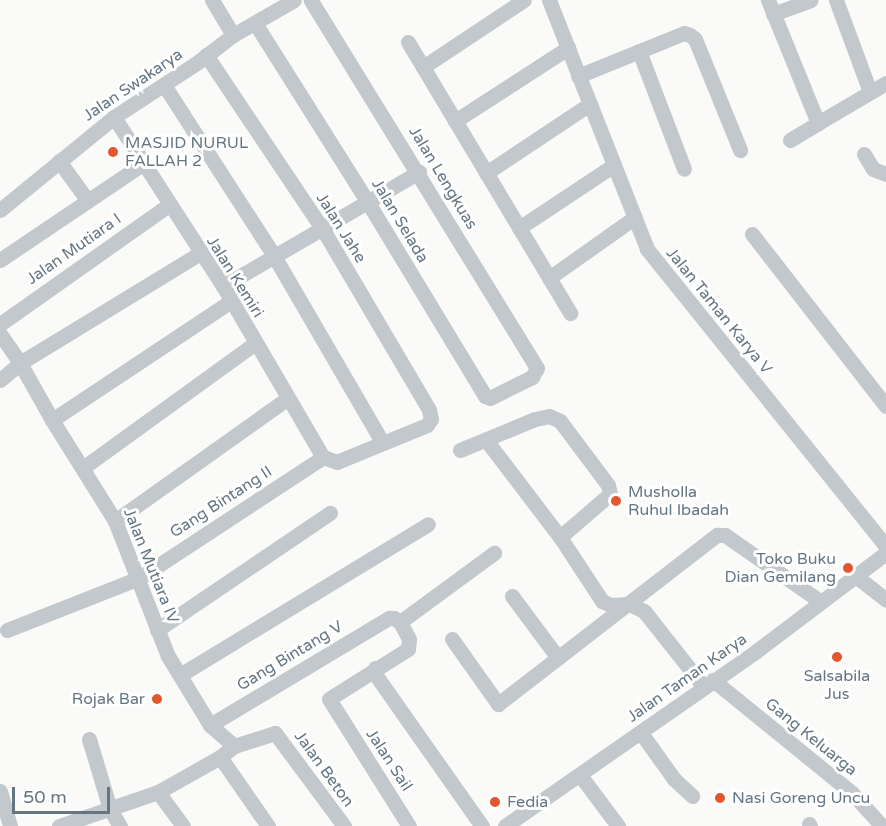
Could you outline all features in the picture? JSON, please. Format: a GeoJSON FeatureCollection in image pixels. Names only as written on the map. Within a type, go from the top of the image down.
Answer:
{"type":"FeatureCollection","features":[{"type":"Feature","properties":{"kind":"street"},"geometry":{"type":"LineString","coordinates":[[212,0],[233,35]]}},
{"type":"Feature","properties":{"kind":"street","name":"Jalan Swakarya"},"geometry":{"type":"LineString","coordinates":[[0,210],[114,117],[164,85],[233,35],[294,0]]}},
{"type":"Feature","properties":{"kind":"street","name":"Jalan Lengkuas"},"geometry":{"type":"LineString","coordinates":[[310,0],[419,172],[537,368],[532,377]]}},
{"type":"Feature","properties":{"kind":"street"},"geometry":{"type":"LineString","coordinates":[[423,67],[525,0]]}},
{"type":"Feature","properties":{"kind":"street","name":"Jalan Taman Karya V"},"geometry":{"type":"LineString","coordinates":[[549,0],[647,249],[886,546]]}},
{"type":"Feature","properties":{"kind":"street"},"geometry":{"type":"LineString","coordinates":[[811,0],[771,7],[818,123]]}},
{"type":"Feature","properties":{"kind":"street"},"geometry":{"type":"LineString","coordinates":[[836,0],[870,92]]}},
{"type":"Feature","properties":{"kind":"street","name":"Jalan Selada"},"geometry":{"type":"LineString","coordinates":[[255,23],[368,201],[485,396],[490,398],[532,377]]}},
{"type":"Feature","properties":{"kind":"street"},"geometry":{"type":"LineString","coordinates":[[578,76],[684,33],[690,34],[695,39],[740,150]]}},
{"type":"Feature","properties":{"kind":"street"},"geometry":{"type":"LineString","coordinates":[[408,42],[570,314]]}},
{"type":"Feature","properties":{"kind":"street"},"geometry":{"type":"LineString","coordinates":[[455,121],[568,48]]}},
{"type":"Feature","properties":{"kind":"street"},"geometry":{"type":"LineString","coordinates":[[639,51],[684,169]]}},
{"type":"Feature","properties":{"kind":"street","name":"Jalan Jahe"},"geometry":{"type":"LineString","coordinates":[[206,55],[322,228],[429,410],[431,419],[427,425],[383,443]]}},
{"type":"Feature","properties":{"kind":"street"},"geometry":{"type":"LineString","coordinates":[[790,140],[886,83]]}},
{"type":"Feature","properties":{"kind":"street"},"geometry":{"type":"LineString","coordinates":[[164,85],[274,256],[383,443],[337,462],[323,457]]}},
{"type":"Feature","properties":{"kind":"street"},"geometry":{"type":"LineString","coordinates":[[486,172],[590,104]]}},
{"type":"Feature","properties":{"kind":"street","name":"Jalan Kemiri"},"geometry":{"type":"LineString","coordinates":[[114,117],[223,286],[323,457]]}},
{"type":"Feature","properties":{"kind":"street"},"geometry":{"type":"LineString","coordinates":[[864,154],[873,169],[886,174]]}},
{"type":"Feature","properties":{"kind":"street"},"geometry":{"type":"LineString","coordinates":[[58,161],[88,201]]}},
{"type":"Feature","properties":{"kind":"street"},"geometry":{"type":"LineString","coordinates":[[0,260],[144,163]]}},
{"type":"Feature","properties":{"kind":"street"},"geometry":{"type":"LineString","coordinates":[[519,228],[614,165]]}},
{"type":"Feature","properties":{"kind":"street"},"geometry":{"type":"LineString","coordinates":[[223,286],[419,172]]}},
{"type":"Feature","properties":{"kind":"street","name":"Jalan Mutiara I"},"geometry":{"type":"LineString","coordinates":[[0,324],[170,204]]}},
{"type":"Feature","properties":{"kind":"street"},"geometry":{"type":"LineString","coordinates":[[549,278],[635,217]]}},
{"type":"Feature","properties":{"kind":"street"},"geometry":{"type":"LineString","coordinates":[[752,234],[886,406]]}},
{"type":"Feature","properties":{"kind":"street"},"geometry":{"type":"LineString","coordinates":[[0,380],[20,363],[200,253]]}},
{"type":"Feature","properties":{"kind":"street"},"geometry":{"type":"LineString","coordinates":[[52,420],[231,301]]}},
{"type":"Feature","properties":{"kind":"street","name":"Jalan Mutiara IV"},"geometry":{"type":"LineString","coordinates":[[0,334],[20,363],[52,420],[84,467],[115,521],[168,656],[210,725],[234,746]]}},
{"type":"Feature","properties":{"kind":"street"},"geometry":{"type":"LineString","coordinates":[[84,467],[255,344]]}},
{"type":"Feature","properties":{"kind":"street"},"geometry":{"type":"LineString","coordinates":[[115,521],[288,398]]}},
{"type":"Feature","properties":{"kind":"street"},"geometry":{"type":"LineString","coordinates":[[460,450],[535,419],[549,416],[560,421],[608,485],[610,494],[560,537]]}},
{"type":"Feature","properties":{"kind":"street"},"geometry":{"type":"LineString","coordinates":[[486,440],[560,537],[602,601],[611,605],[629,604]]}},
{"type":"Feature","properties":{"kind":"street","name":"Gang Bintang II"},"geometry":{"type":"LineString","coordinates":[[7,630],[139,578],[323,457]]}},
{"type":"Feature","properties":{"kind":"street"},"geometry":{"type":"LineString","coordinates":[[157,630],[330,513]]}},
{"type":"Feature","properties":{"kind":"street"},"geometry":{"type":"LineString","coordinates":[[180,675],[428,524]]}},
{"type":"Feature","properties":{"kind":"street"},"geometry":{"type":"LineString","coordinates":[[452,639],[498,704],[717,535],[725,535],[821,602]]}},
{"type":"Feature","properties":{"kind":"street","name":"Gang Bintang V"},"geometry":{"type":"LineString","coordinates":[[210,725],[394,620],[494,553]]}},
{"type":"Feature","properties":{"kind":"street","name":"Jalan Taman Karya"},"geometry":{"type":"LineString","coordinates":[[505,826],[641,733],[886,553]]}},
{"type":"Feature","properties":{"kind":"street"},"geometry":{"type":"LineString","coordinates":[[856,577],[886,600]]}},
{"type":"Feature","properties":{"kind":"street"},"geometry":{"type":"LineString","coordinates":[[512,596],[558,658]]}},
{"type":"Feature","properties":{"kind":"street","name":"Gang Keluarga"},"geometry":{"type":"LineString","coordinates":[[629,604],[644,611],[708,684],[852,793],[882,826]]}},
{"type":"Feature","properties":{"kind":"street"},"geometry":{"type":"LineString","coordinates":[[394,620],[409,639],[408,649],[375,668],[375,674],[482,826]]}},
{"type":"Feature","properties":{"kind":"street","name":"Jalan Sail"},"geometry":{"type":"LineString","coordinates":[[375,668],[329,699],[409,826]]}},
{"type":"Feature","properties":{"kind":"street"},"geometry":{"type":"LineString","coordinates":[[641,733],[674,779],[692,796]]}},
{"type":"Feature","properties":{"kind":"street","name":"Jalan Beton"},"geometry":{"type":"LineString","coordinates":[[234,746],[275,734],[344,826]]}},
{"type":"Feature","properties":{"kind":"street"},"geometry":{"type":"LineString","coordinates":[[89,739],[110,809],[120,826]]}},
{"type":"Feature","properties":{"kind":"street"},"geometry":{"type":"LineString","coordinates":[[58,826],[158,792],[220,757],[234,746]]}},
{"type":"Feature","properties":{"kind":"street"},"geometry":{"type":"LineString","coordinates":[[220,757],[268,826]]}},
{"type":"Feature","properties":{"kind":"street"},"geometry":{"type":"LineString","coordinates":[[580,775],[618,826]]}},
{"type":"Feature","properties":{"kind":"street"},"geometry":{"type":"LineString","coordinates":[[0,791],[10,826]]}},
{"type":"Feature","properties":{"kind":"street"},"geometry":{"type":"LineString","coordinates":[[158,792],[183,826]]}},
{"type":"Feature","properties":{"kind":"place","name":"MASJID NURUL FALLAH 2"},"geometry":{"type":"Point","coordinates":[113,152]}},
{"type":"Feature","properties":{"kind":"place","name":"Musholla Ruhul Ibadah"},"geometry":{"type":"Point","coordinates":[616,501]}},
{"type":"Feature","properties":{"kind":"place","name":"Toko Buku Dian Gemilang"},"geometry":{"type":"Point","coordinates":[848,568]}},
{"type":"Feature","properties":{"kind":"place","name":"Salsabila Jus"},"geometry":{"type":"Point","coordinates":[837,657]}},
{"type":"Feature","properties":{"kind":"place","name":"Rojak Bar"},"geometry":{"type":"Point","coordinates":[157,699]}},
{"type":"Feature","properties":{"kind":"place","name":"Nasi Goreng Uncu"},"geometry":{"type":"Point","coordinates":[720,798]}},
{"type":"Feature","properties":{"kind":"place","name":"Fedia"},"geometry":{"type":"Point","coordinates":[495,802]}}]}
